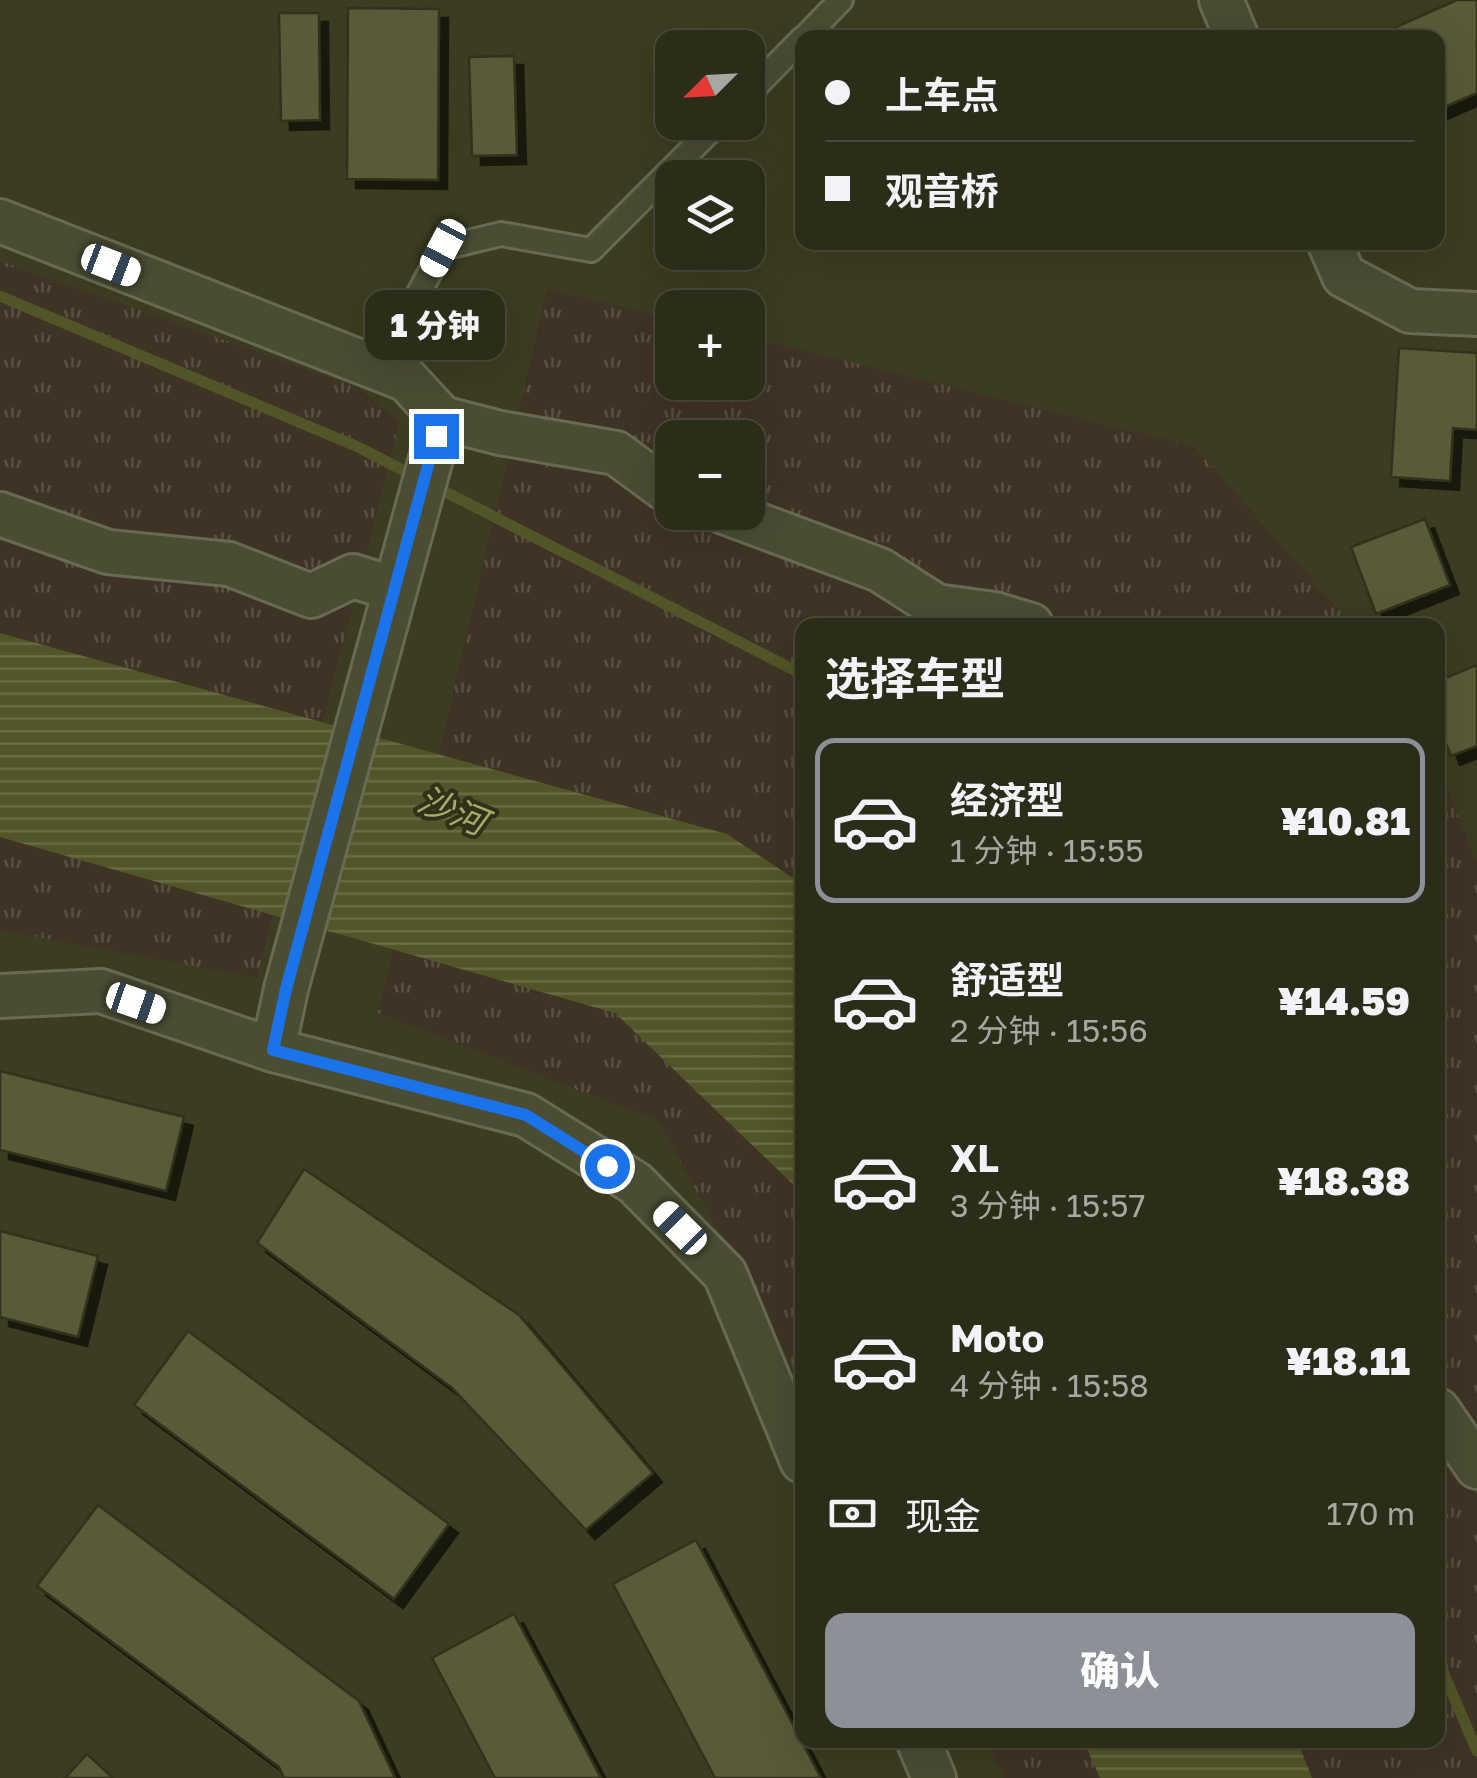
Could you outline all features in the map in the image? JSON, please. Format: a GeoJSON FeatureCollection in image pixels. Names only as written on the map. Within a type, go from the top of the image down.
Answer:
{"type":"FeatureCollection","features":[{"type":"Feature","properties":{"kind":"street"},"geometry":{"type":"LineString","coordinates":[[1221,0],[1234,30]]}},
{"type":"Feature","properties":{"kind":"street"},"geometry":{"type":"LineString","coordinates":[[0,221],[408,380],[439,427],[286,989],[273,1050]]}},
{"type":"Feature","properties":{"kind":"street"},"geometry":{"type":"LineString","coordinates":[[1333,250],[1344,276],[1410,311],[1477,314]]}},
{"type":"Feature","properties":{"kind":"street"},"geometry":{"type":"LineString","coordinates":[[439,427],[616,453],[655,482]]}},
{"type":"Feature","properties":{"kind":"street"},"geometry":{"type":"LineString","coordinates":[[0,514],[108,552],[228,564],[311,596],[353,576],[394,589]]}},
{"type":"Feature","properties":{"kind":"street"},"geometry":{"type":"LineString","coordinates":[[765,527],[880,570],[936,606],[1007,618]]}},
{"type":"Feature","properties":{"kind":"street"},"geometry":{"type":"LineString","coordinates":[[0,996],[101,992],[273,1050],[526,1115],[634,1182],[724,1274],[795,1444]]}},
{"type":"Feature","properties":{"kind":"street"},"geometry":{"type":"LineString","coordinates":[[1445,1420],[1477,1467]]}},
{"type":"Feature","properties":{"kind":"street"},"geometry":{"type":"LineString","coordinates":[[921,1748],[934,1778]]}},
{"type":"Feature","properties":{"kind":"lane"},"geometry":{"type":"LineString","coordinates":[[811,30],[841,0]]}},
{"type":"Feature","properties":{"kind":"lane"},"geometry":{"type":"LineString","coordinates":[[765,77],[795,46]]}},
{"type":"Feature","properties":{"kind":"lane"},"geometry":{"type":"LineString","coordinates":[[408,380],[412,306],[443,248],[501,234],[592,250],[701,140]]}},
{"type":"Feature","properties":{"kind":"green space"},"geometry":{"type":"Polygon","coordinates":[[[0,261],[357,387],[400,422],[257,978],[0,930],[0,261]]]}},
{"type":"Feature","properties":{"kind":"green space"},"geometry":{"type":"Polygon","coordinates":[[[547,289],[655,315],[655,400],[765,400],[765,341],[1194,446],[1346,618],[795,618],[795,1370],[658,1121],[378,1013],[547,289]]]}},
{"type":"Feature","properties":{"kind":"green space"},"geometry":{"type":"Polygon","coordinates":[[[1445,782],[1477,864],[1477,1778],[1004,1778],[991,1748],[1445,1748],[1445,782]]]}},
{"type":"Feature","properties":{"kind":"water","name":"沙河"},"geometry":{"type":"Polygon","coordinates":[[[0,633],[727,834],[795,879],[795,1186],[615,1013],[0,837],[0,633]]]}},
{"type":"Feature","properties":{"kind":"water"},"geometry":{"type":"Polygon","coordinates":[[[1087,1748],[1300,1748],[1312,1778],[1100,1778],[1087,1748]]]}},
{"type":"Feature","properties":{"kind":"building"},"geometry":{"type":"Polygon","coordinates":[[[1457,0],[1477,0],[1477,93],[1445,107],[1445,30],[1389,30],[1457,0]]]}},
{"type":"Feature","properties":{"kind":"building"},"geometry":{"type":"Polygon","coordinates":[[[348,8],[439,9],[438,180],[347,179],[348,8]]]}},
{"type":"Feature","properties":{"kind":"building"},"geometry":{"type":"Polygon","coordinates":[[[279,13],[319,13],[320,120],[281,121],[279,13]]]}},
{"type":"Feature","properties":{"kind":"building"},"geometry":{"type":"Polygon","coordinates":[[[514,56],[517,155],[472,156],[469,57],[514,56]]]}},
{"type":"Feature","properties":{"kind":"building"},"geometry":{"type":"Polygon","coordinates":[[[1399,348],[1477,353],[1477,430],[1453,428],[1450,481],[1391,477],[1399,348]]]}},
{"type":"Feature","properties":{"kind":"building"},"geometry":{"type":"Polygon","coordinates":[[[1425,519],[1450,585],[1376,614],[1351,547],[1425,519]]]}},
{"type":"Feature","properties":{"kind":"building"},"geometry":{"type":"Polygon","coordinates":[[[1477,665],[1477,746],[1451,756],[1445,741],[1445,678],[1477,665]]]}},
{"type":"Feature","properties":{"kind":"building"},"geometry":{"type":"Polygon","coordinates":[[[0,1071],[184,1117],[166,1191],[0,1150],[0,1071]]]}},
{"type":"Feature","properties":{"kind":"building"},"geometry":{"type":"Polygon","coordinates":[[[304,1169],[519,1315],[653,1473],[586,1530],[452,1388],[257,1243],[304,1169]]]}},
{"type":"Feature","properties":{"kind":"building"},"geometry":{"type":"Polygon","coordinates":[[[0,1231],[98,1256],[78,1337],[0,1317],[0,1231]]]}},
{"type":"Feature","properties":{"kind":"building"},"geometry":{"type":"Polygon","coordinates":[[[188,1331],[449,1524],[394,1599],[134,1405],[188,1331]]]}},
{"type":"Feature","properties":{"kind":"building"},"geometry":{"type":"Polygon","coordinates":[[[98,1505],[359,1701],[395,1778],[284,1778],[279,1767],[37,1586],[98,1505]]]}},
{"type":"Feature","properties":{"kind":"building"},"geometry":{"type":"Polygon","coordinates":[[[696,1540],[795,1728],[795,1748],[805,1748],[821,1778],[715,1778],[613,1584],[696,1540]]]}},
{"type":"Feature","properties":{"kind":"building"},"geometry":{"type":"Polygon","coordinates":[[[514,1614],[601,1778],[495,1778],[432,1658],[514,1614]]]}},
{"type":"Feature","properties":{"kind":"building"},"geometry":{"type":"Polygon","coordinates":[[[87,1754],[113,1778],[65,1778],[87,1754]]]}},
{"type":"Feature","properties":{"kind":"waterway"},"geometry":{"type":"LineString","coordinates":[[0,296],[358,447],[416,477]]}},
{"type":"Feature","properties":{"kind":"waterway"},"geometry":{"type":"LineString","coordinates":[[432,485],[795,670]]}},
{"type":"Feature","properties":{"kind":"waterway"},"geometry":{"type":"LineString","coordinates":[[1445,1676],[1477,1751]]}},
{"type":"Feature","properties":{"kind":"route"},"geometry":{"type":"LineString","coordinates":[[436,436],[286,989],[273,1050],[526,1115],[607,1166]]}}]}
